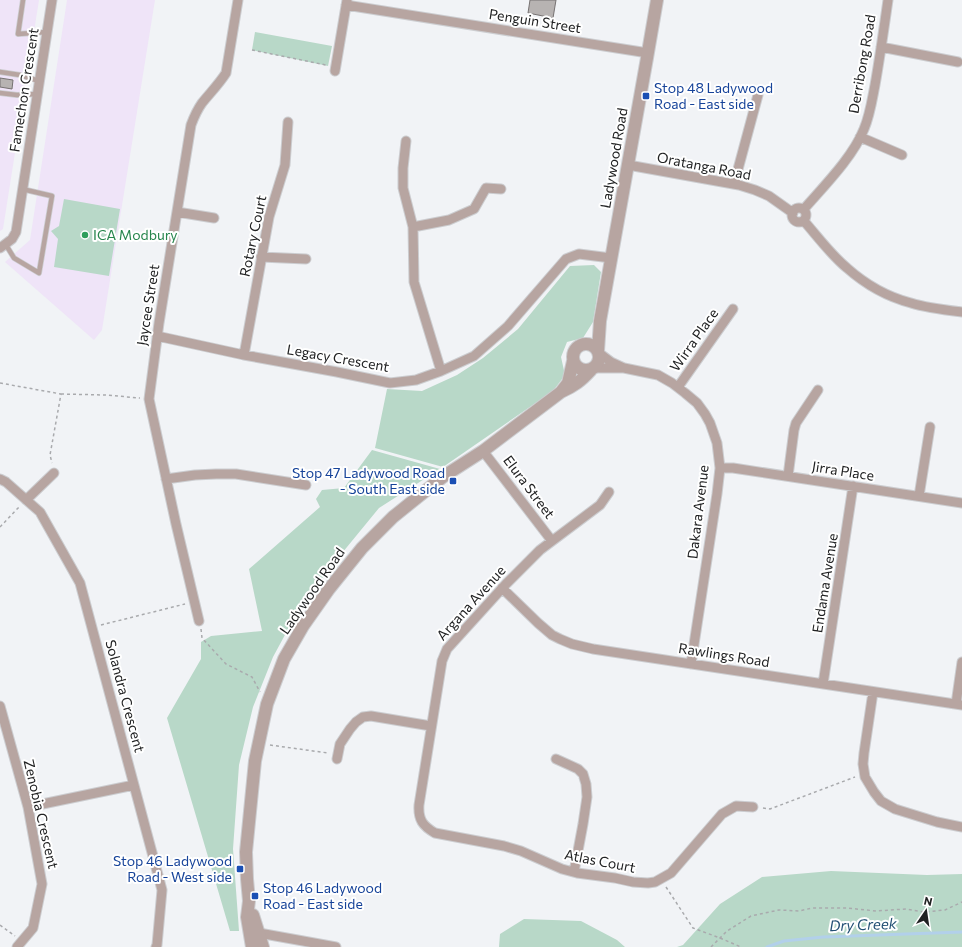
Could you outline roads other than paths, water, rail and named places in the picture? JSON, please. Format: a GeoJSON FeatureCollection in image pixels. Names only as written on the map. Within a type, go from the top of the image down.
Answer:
{"type":"FeatureCollection","features":[{"type":"Feature","properties":{"kind":"street","name":"Famechon Crescent"},"geometry":{"type":"LineString","coordinates":[[3,246],[12,239],[16,232],[52,0]]}},
{"type":"Feature","properties":{"kind":"street","name":"Jaycee Street"},"geometry":{"type":"LineString","coordinates":[[199,621],[149,399],[157,336],[191,125],[203,102],[222,81],[226,74],[238,0]]}},
{"type":"Feature","properties":{"kind":"street","name":"Ladywood Road"},"geometry":{"type":"LineString","coordinates":[[598,352],[600,321],[656,0]]}},
{"type":"Feature","properties":{"kind":"street","name":"Derribong Road"},"geometry":{"type":"LineString","coordinates":[[804,209],[839,168],[853,149],[864,130],[871,109],[888,0]]}},
{"type":"Feature","properties":{"kind":"street"},"geometry":{"type":"LineString","coordinates":[[332,68],[346,3]]}},
{"type":"Feature","properties":{"kind":"street","name":"Penguin Street"},"geometry":{"type":"LineString","coordinates":[[346,3],[648,52]]}},
{"type":"Feature","properties":{"kind":"street"},"geometry":{"type":"LineString","coordinates":[[881,47],[958,62]]}},
{"type":"Feature","properties":{"kind":"street"},"geometry":{"type":"LineString","coordinates":[[734,184],[758,95]]}},
{"type":"Feature","properties":{"kind":"street","name":"Rotary Court"},"geometry":{"type":"LineString","coordinates":[[244,355],[269,217],[285,165],[288,122]]}},
{"type":"Feature","properties":{"kind":"street"},"geometry":{"type":"LineString","coordinates":[[860,137],[902,155]]}},
{"type":"Feature","properties":{"kind":"street"},"geometry":{"type":"LineString","coordinates":[[406,141],[403,168],[403,188],[413,227],[414,282],[441,371]]}},
{"type":"Feature","properties":{"kind":"street","name":"Oratanga Road"},"geometry":{"type":"LineString","coordinates":[[628,165],[734,184],[756,190],[769,196],[792,213]]}},
{"type":"Feature","properties":{"kind":"street"},"geometry":{"type":"LineString","coordinates":[[413,227],[449,220],[474,209],[486,188],[502,189]]}},
{"type":"Feature","properties":{"kind":"street"},"geometry":{"type":"LineString","coordinates":[[801,208],[806,211],[804,221],[798,222],[793,219],[792,213],[796,209],[801,208]]}},
{"type":"Feature","properties":{"kind":"street"},"geometry":{"type":"LineString","coordinates":[[177,212],[214,218]]}},
{"type":"Feature","properties":{"kind":"street"},"geometry":{"type":"LineString","coordinates":[[804,221],[837,259],[866,283],[889,295],[911,303],[962,312]]}},
{"type":"Feature","properties":{"kind":"street","name":"Legacy Crescent"},"geometry":{"type":"LineString","coordinates":[[157,336],[244,355],[390,383],[416,380],[441,371],[474,356],[508,326],[566,259],[580,254],[612,258]]}},
{"type":"Feature","properties":{"kind":"street"},"geometry":{"type":"LineString","coordinates":[[261,257],[306,259]]}},
{"type":"Feature","properties":{"kind":"street","name":"Wirra Place"},"geometry":{"type":"LineString","coordinates":[[678,387],[733,310]]}},
{"type":"Feature","properties":{"kind":"street","name":"Ladywood Road"},"geometry":{"type":"LineString","coordinates":[[585,344],[600,321]]}},
{"type":"Feature","properties":{"kind":"street"},"geometry":{"type":"LineString","coordinates":[[585,344],[590,344],[594,347],[598,352],[599,360],[596,366],[592,369],[582,370],[575,365],[572,356],[576,348],[585,344]]}},
{"type":"Feature","properties":{"kind":"street","name":"Dakara Avenue"},"geometry":{"type":"LineString","coordinates":[[598,352],[611,362],[624,368],[658,375],[672,382],[697,403],[705,414],[717,443],[720,468],[717,494],[691,664]]}},
{"type":"Feature","properties":{"kind":"street","name":"Ladywood Road"},"geometry":{"type":"LineString","coordinates":[[263,947],[254,939],[249,901],[246,852],[255,761],[267,704],[284,659],[303,626],[329,589],[362,548],[393,516],[444,476],[483,450],[561,392],[568,383],[573,361]]}},
{"type":"Feature","properties":{"kind":"street","name":"Dakara Avenue"},"geometry":{"type":"LineString","coordinates":[[592,369],[624,368]]}},
{"type":"Feature","properties":{"kind":"street","name":"Ladywood Road"},"geometry":{"type":"LineString","coordinates":[[561,392],[572,388],[592,369]]}},
{"type":"Feature","properties":{"kind":"street"},"geometry":{"type":"LineString","coordinates":[[788,476],[796,423],[818,390]]}},
{"type":"Feature","properties":{"kind":"street"},"geometry":{"type":"LineString","coordinates":[[919,496],[930,426]]}},
{"type":"Feature","properties":{"kind":"street","name":"Elura Street"},"geometry":{"type":"LineString","coordinates":[[483,450],[552,541]]}},
{"type":"Feature","properties":{"kind":"street","name":"Jirra Place"},"geometry":{"type":"LineString","coordinates":[[720,468],[733,468],[962,503]]}},
{"type":"Feature","properties":{"kind":"street"},"geometry":{"type":"LineString","coordinates":[[26,500],[54,473]]}},
{"type":"Feature","properties":{"kind":"street"},"geometry":{"type":"LineString","coordinates":[[166,479],[195,475],[236,474],[306,485]]}},
{"type":"Feature","properties":{"kind":"street","name":"Solandra Crescent"},"geometry":{"type":"LineString","coordinates":[[0,479],[6,482],[40,512],[80,584],[162,890],[156,947]]}},
{"type":"Feature","properties":{"kind":"street","name":"Endama Avenue"},"geometry":{"type":"LineString","coordinates":[[824,684],[853,486]]}},
{"type":"Feature","properties":{"kind":"street","name":"Argana Avenue"},"geometry":{"type":"LineString","coordinates":[[421,820],[418,813],[419,805],[444,653],[502,588],[540,550],[600,506],[609,492]]}},
{"type":"Feature","properties":{"kind":"street","name":"Rawlings Road"},"geometry":{"type":"LineString","coordinates":[[502,588],[538,623],[552,634],[572,644],[593,649],[959,705]]}},
{"type":"Feature","properties":{"kind":"street"},"geometry":{"type":"LineString","coordinates":[[959,705],[962,662]]}},
{"type":"Feature","properties":{"kind":"street"},"geometry":{"type":"LineString","coordinates":[[873,692],[863,764],[865,777],[874,792],[882,801],[895,809],[937,822],[962,827]]}},
{"type":"Feature","properties":{"kind":"street","name":"Zenobia Crescent"},"geometry":{"type":"LineString","coordinates":[[0,706],[28,808],[42,884],[33,928],[20,944]]}},
{"type":"Feature","properties":{"kind":"street"},"geometry":{"type":"LineString","coordinates":[[338,757],[340,744],[350,729],[363,717],[371,716],[431,726]]}},
{"type":"Feature","properties":{"kind":"street"},"geometry":{"type":"LineString","coordinates":[[0,742],[9,740]]}},
{"type":"Feature","properties":{"kind":"street"},"geometry":{"type":"LineString","coordinates":[[556,759],[578,769],[583,774],[586,784],[587,797],[584,824],[574,872]]}},
{"type":"Feature","properties":{"kind":"street"},"geometry":{"type":"LineString","coordinates":[[28,808],[134,785]]}},
{"type":"Feature","properties":{"kind":"street","name":"Atlas Court"},"geometry":{"type":"LineString","coordinates":[[421,820],[426,828],[435,833],[504,846],[521,851],[562,869],[634,882],[648,883],[655,882],[671,873],[722,814],[736,806],[753,807]]}},
{"type":"Feature","properties":{"kind":"street"},"geometry":{"type":"LineString","coordinates":[[254,939],[336,947]]}},
{"type":"Feature","properties":{"kind":"lane"},"geometry":{"type":"LineString","coordinates":[[23,0],[18,34],[47,32]]}},
{"type":"Feature","properties":{"kind":"lane"},"geometry":{"type":"LineString","coordinates":[[0,72],[20,75],[39,81]]}},
{"type":"Feature","properties":{"kind":"lane"},"geometry":{"type":"LineString","coordinates":[[0,93],[17,95],[37,94]]}},
{"type":"Feature","properties":{"kind":"lane"},"geometry":{"type":"LineString","coordinates":[[3,246],[14,258],[39,273],[52,196],[22,189]]}},
{"type":"Feature","properties":{"kind":"waterway","name":"Dry Creek"},"geometry":{"type":"LineString","coordinates":[[767,947],[784,941],[823,937],[962,932]]}},
{"type":"Feature","properties":{"kind":"place","name":"Stop 48 Ladywood Road - East side"},"geometry":{"type":"Point","coordinates":[646,96]}},
{"type":"Feature","properties":{"kind":"place","name":"ICA Modbury"},"geometry":{"type":"Point","coordinates":[85,235]}},
{"type":"Feature","properties":{"kind":"place","name":"Stop 47 Ladywood Road - South East side"},"geometry":{"type":"Point","coordinates":[453,481]}},
{"type":"Feature","properties":{"kind":"place","name":"Stop 46 Ladywood Road - West side"},"geometry":{"type":"Point","coordinates":[240,869]}},
{"type":"Feature","properties":{"kind":"place","name":"Stop 46 Ladywood Road - East side"},"geometry":{"type":"Point","coordinates":[255,896]}}]}
